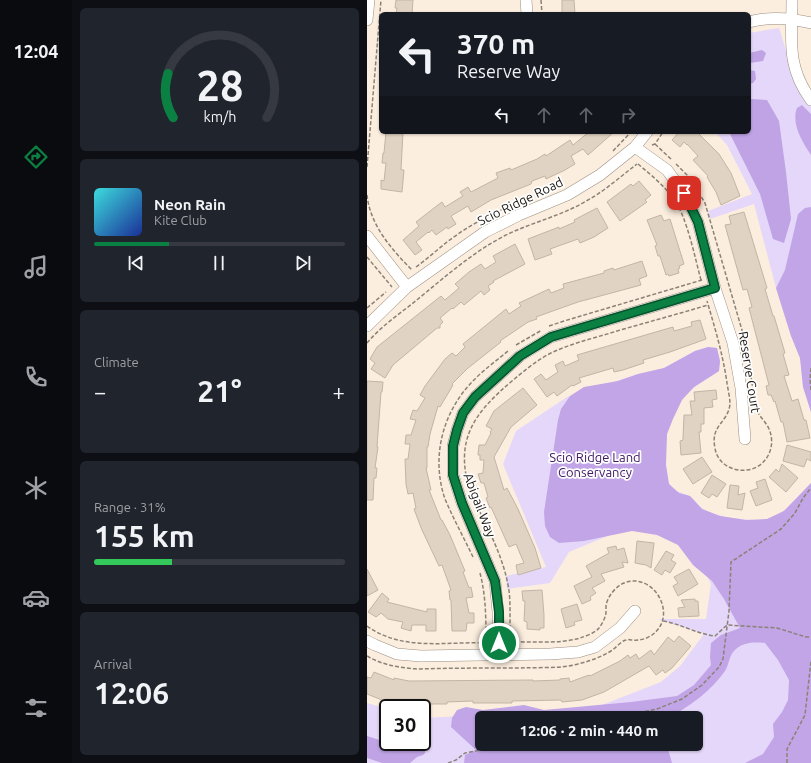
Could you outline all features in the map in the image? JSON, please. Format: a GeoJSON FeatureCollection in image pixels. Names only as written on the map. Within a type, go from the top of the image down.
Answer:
{"type":"FeatureCollection","features":[{"type":"Feature","properties":{"kind":"street"},"geometry":{"type":"LineString","coordinates":[[367,20],[369,0]]}},
{"type":"Feature","properties":{"kind":"street"},"geometry":{"type":"LineString","coordinates":[[526,0],[527,12]]}},
{"type":"Feature","properties":{"kind":"street"},"geometry":{"type":"LineString","coordinates":[[792,0],[791,41],[793,65],[802,87],[811,100]]}},
{"type":"Feature","properties":{"kind":"street"},"geometry":{"type":"LineString","coordinates":[[751,22],[762,19],[792,19],[811,23]]}},
{"type":"Feature","properties":{"kind":"street","name":"Scio Ridge Road"},"geometry":{"type":"LineString","coordinates":[[367,326],[407,287],[485,232],[519,215],[567,195],[600,175],[635,147],[645,134]]}},
{"type":"Feature","properties":{"kind":"street","name":"Reserve Court"},"geometry":{"type":"LineString","coordinates":[[635,147],[667,170],[684,193],[698,222],[707,286],[733,343],[741,388],[745,439]]}},
{"type":"Feature","properties":{"kind":"street"},"geometry":{"type":"LineString","coordinates":[[367,236],[407,287]]}},
{"type":"Feature","properties":{"kind":"street","name":"Abigail Way"},"geometry":{"type":"LineString","coordinates":[[499,655],[499,612],[495,581],[462,503],[453,475],[453,446],[463,413],[475,397],[515,360],[533,347],[551,337],[707,286]]}},
{"type":"Feature","properties":{"kind":"street"},"geometry":{"type":"LineString","coordinates":[[367,641],[397,654],[421,656],[550,654],[578,652],[595,647],[620,628],[635,611]]}},
{"type":"Feature","properties":{"kind":"path"},"geometry":{"type":"LineString","coordinates":[[380,12],[381,0]]}},
{"type":"Feature","properties":{"kind":"path"},"geometry":{"type":"LineString","coordinates":[[541,0],[542,12]]}},
{"type":"Feature","properties":{"kind":"path"},"geometry":{"type":"LineString","coordinates":[[367,167],[379,24]]}},
{"type":"Feature","properties":{"kind":"path"},"geometry":{"type":"LineString","coordinates":[[367,342],[446,275],[484,248],[524,227],[555,216],[584,202],[605,189],[638,164],[639,160],[652,145],[655,144],[662,134]]}},
{"type":"Feature","properties":{"kind":"path"},"geometry":{"type":"LineString","coordinates":[[513,641],[511,632],[511,602],[509,586],[503,561],[470,491],[466,479],[464,458],[468,436],[476,419],[484,406],[495,395],[535,362],[550,354],[580,342],[709,305],[707,286],[676,202],[657,180],[638,164]]}},
{"type":"Feature","properties":{"kind":"path"},"geometry":{"type":"LineString","coordinates":[[367,195],[370,212],[377,227],[412,270]]}},
{"type":"Feature","properties":{"kind":"path"},"geometry":{"type":"LineString","coordinates":[[367,257],[392,287]]}},
{"type":"Feature","properties":{"kind":"path"},"geometry":{"type":"LineString","coordinates":[[549,326],[707,286]]}},
{"type":"Feature","properties":{"kind":"path"},"geometry":{"type":"LineString","coordinates":[[475,561],[441,486],[439,460],[442,434],[454,404],[472,382],[519,343],[543,329]]}},
{"type":"Feature","properties":{"kind":"path"},"geometry":{"type":"LineString","coordinates":[[811,368],[811,390]]}},
{"type":"Feature","properties":{"kind":"path"},"geometry":{"type":"LineString","coordinates":[[649,711],[682,699],[702,685],[719,667],[723,659],[729,611],[731,562],[781,529],[795,513],[803,498],[811,488]]}},
{"type":"Feature","properties":{"kind":"path"},"geometry":{"type":"LineString","coordinates":[[479,572],[485,608],[485,642]]}},
{"type":"Feature","properties":{"kind":"path"},"geometry":{"type":"LineString","coordinates":[[367,626],[381,635],[401,642],[416,644],[485,642],[510,643],[513,641],[558,641],[581,638],[598,629],[604,618],[606,605],[612,592],[624,583],[633,581],[643,583],[656,591],[663,604],[664,612],[663,620],[657,631],[638,640],[624,640],[603,656],[576,665],[554,667],[418,669],[404,668],[387,664],[367,656]]}},
{"type":"Feature","properties":{"kind":"path"},"geometry":{"type":"LineString","coordinates":[[663,620],[696,630],[704,635],[715,636],[727,625],[777,628],[806,637],[811,637]]}},
{"type":"Feature","properties":{"kind":"path"},"geometry":{"type":"LineString","coordinates":[[787,763],[787,749],[805,715],[811,661]]}},
{"type":"Feature","properties":{"kind":"path"},"geometry":{"type":"LineString","coordinates":[[448,763],[456,760],[465,753],[476,751]]}},
{"type":"Feature","properties":{"kind":"green space"},"geometry":{"type":"Polygon","coordinates":[[[779,28],[799,91],[811,107],[811,412],[803,387],[800,358],[791,336],[776,288],[754,204],[710,219],[708,211],[752,194],[727,145],[717,134],[751,134],[751,33],[779,28]]]}},
{"type":"Feature","properties":{"kind":"green space"},"geometry":{"type":"Polygon","coordinates":[[[802,105],[811,114],[811,155],[796,126],[795,120],[797,108],[802,105]]]}},
{"type":"Feature","properties":{"kind":"green space"},"geometry":{"type":"Polygon","coordinates":[[[811,207],[811,412],[803,387],[800,358],[791,336],[776,288],[785,270],[798,214],[805,208],[811,207]]]}},
{"type":"Feature","properties":{"kind":"green space","name":"Scio Ridge Land Conservancy"},"geometry":{"type":"Polygon","coordinates":[[[708,347],[717,348],[720,361],[719,371],[683,398],[676,410],[667,434],[666,466],[671,487],[677,491],[689,495],[701,507],[715,514],[733,518],[761,520],[774,517],[786,509],[811,483],[811,763],[367,763],[367,703],[379,706],[379,751],[431,751],[431,718],[475,715],[475,751],[703,751],[703,711],[568,711],[589,710],[661,682],[680,666],[704,634],[658,619],[706,619],[711,584],[694,553],[662,535],[624,529],[569,552],[550,583],[507,589],[506,576],[546,567],[503,464],[516,431],[567,397],[638,374],[664,368],[695,351],[708,347]]]}},
{"type":"Feature","properties":{"kind":"green space","name":"Scio Ridge Land Conservancy"},"geometry":{"type":"Polygon","coordinates":[[[708,347],[717,348],[720,361],[719,371],[694,387],[682,400],[673,419],[667,434],[666,465],[669,484],[679,493],[690,496],[702,509],[720,516],[746,520],[767,519],[784,511],[811,483],[811,763],[745,763],[763,754],[774,737],[773,724],[782,712],[788,700],[789,680],[778,660],[765,643],[748,643],[737,648],[731,655],[725,671],[713,685],[692,704],[680,711],[475,711],[475,749],[451,727],[452,718],[457,710],[466,707],[483,710],[524,705],[544,710],[677,696],[694,685],[711,665],[711,643],[721,635],[740,628],[712,581],[693,565],[678,545],[657,535],[632,531],[584,541],[559,543],[550,537],[545,526],[544,512],[558,420],[561,409],[570,396],[584,387],[618,381],[638,374],[664,368],[695,351],[708,347]]]}},
{"type":"Feature","properties":{"kind":"green space","name":"Scio Ridge Land Conservancy"},"geometry":{"type":"Polygon","coordinates":[[[475,750],[669,751],[672,763],[464,763],[465,755],[475,750]]]}},
{"type":"Feature","properties":{"kind":"shaded area"},"geometry":{"type":"Polygon","coordinates":[[[762,50],[766,53],[763,61],[751,63],[751,53],[762,50]]]}},
{"type":"Feature","properties":{"kind":"shaded area"},"geometry":{"type":"Polygon","coordinates":[[[751,70],[755,71],[756,79],[751,84],[751,70]]]}},
{"type":"Feature","properties":{"kind":"shaded area"},"geometry":{"type":"Polygon","coordinates":[[[751,99],[767,100],[779,121],[791,219],[784,243],[773,239],[760,194],[730,134],[751,134],[751,99]]]}},
{"type":"Feature","properties":{"kind":"shaded area"},"geometry":{"type":"Polygon","coordinates":[[[367,736],[379,740],[379,751],[425,751],[423,755],[417,757],[410,763],[382,763],[367,758],[367,736]]]}},
{"type":"Feature","properties":{"kind":"building"},"geometry":{"type":"Polygon","coordinates":[[[396,0],[413,0],[412,12],[396,12],[397,8],[395,8],[396,0]]]}},
{"type":"Feature","properties":{"kind":"building"},"geometry":{"type":"Polygon","coordinates":[[[562,0],[574,0],[575,12],[562,12],[562,0]]]}},
{"type":"Feature","properties":{"kind":"building"},"geometry":{"type":"Polygon","coordinates":[[[386,134],[403,134],[401,170],[404,170],[402,192],[381,189],[381,180],[384,181],[386,163],[382,163],[386,134]]]}},
{"type":"Feature","properties":{"kind":"building"},"geometry":{"type":"Polygon","coordinates":[[[587,134],[612,134],[588,155],[583,149],[571,156],[575,164],[565,170],[546,179],[545,176],[532,181],[531,184],[491,200],[471,212],[468,206],[451,216],[456,224],[448,229],[447,227],[436,235],[432,230],[429,233],[428,232],[416,242],[422,250],[415,255],[403,240],[419,226],[416,222],[442,202],[445,207],[463,196],[460,192],[468,187],[471,192],[498,178],[496,173],[510,168],[511,170],[545,154],[546,156],[570,140],[573,145],[587,134]]]}},
{"type":"Feature","properties":{"kind":"building"},"geometry":{"type":"Polygon","coordinates":[[[677,134],[699,134],[719,154],[731,173],[740,196],[721,205],[716,192],[707,177],[708,176],[693,160],[698,156],[684,142],[680,147],[672,140],[677,134]]]}},
{"type":"Feature","properties":{"kind":"building"},"geometry":{"type":"Polygon","coordinates":[[[639,181],[651,195],[645,200],[647,202],[620,221],[607,202],[631,184],[633,186],[639,181]]]}},
{"type":"Feature","properties":{"kind":"building"},"geometry":{"type":"Polygon","coordinates":[[[597,208],[608,228],[594,237],[580,243],[578,239],[550,249],[552,254],[535,260],[528,239],[575,222],[574,220],[597,208]]]}},
{"type":"Feature","properties":{"kind":"building"},"geometry":{"type":"Polygon","coordinates":[[[744,212],[767,288],[765,289],[785,353],[783,354],[789,375],[784,376],[792,401],[798,399],[804,420],[806,420],[810,438],[787,442],[783,422],[781,422],[775,401],[774,402],[771,395],[768,395],[766,386],[769,385],[749,308],[752,307],[747,289],[743,290],[725,225],[731,224],[729,216],[744,212]]]}},
{"type":"Feature","properties":{"kind":"building"},"geometry":{"type":"Polygon","coordinates":[[[661,215],[664,221],[670,219],[684,264],[679,266],[679,273],[669,276],[668,274],[666,275],[660,256],[658,256],[655,246],[657,245],[647,220],[661,215]]]}},
{"type":"Feature","properties":{"kind":"building"},"geometry":{"type":"Polygon","coordinates":[[[515,244],[525,264],[493,281],[494,282],[488,286],[490,290],[484,295],[481,291],[464,305],[461,302],[453,309],[452,308],[440,318],[443,322],[440,325],[440,328],[437,328],[393,365],[385,378],[371,369],[375,363],[370,359],[377,347],[441,296],[445,300],[459,288],[455,284],[469,272],[481,264],[485,269],[496,262],[493,256],[515,244]]]}},
{"type":"Feature","properties":{"kind":"building"},"geometry":{"type":"Polygon","coordinates":[[[642,261],[647,276],[639,279],[641,285],[578,302],[536,317],[537,319],[528,322],[500,341],[501,342],[468,368],[452,384],[453,385],[440,407],[438,406],[427,447],[426,468],[431,490],[429,490],[441,520],[450,535],[465,571],[463,572],[469,588],[471,587],[473,597],[466,598],[469,613],[474,613],[474,623],[467,623],[466,631],[452,631],[451,600],[449,591],[451,590],[442,565],[439,566],[422,530],[414,509],[416,508],[413,493],[408,494],[406,484],[405,459],[408,459],[410,444],[405,444],[406,435],[411,435],[416,420],[410,419],[413,410],[417,411],[425,398],[420,395],[445,359],[452,353],[456,356],[465,347],[463,344],[506,309],[509,314],[521,306],[519,303],[549,289],[551,293],[564,288],[563,284],[604,273],[604,271],[613,268],[614,270],[642,261]]]}},
{"type":"Feature","properties":{"kind":"building"},"geometry":{"type":"Polygon","coordinates":[[[700,320],[706,339],[643,360],[644,363],[623,370],[614,372],[613,368],[579,378],[581,382],[573,386],[572,385],[557,396],[554,392],[547,397],[534,379],[541,374],[546,380],[558,372],[555,365],[563,361],[565,366],[579,360],[577,355],[673,327],[674,331],[692,326],[691,322],[700,320]]]}},
{"type":"Feature","properties":{"kind":"building"},"geometry":{"type":"Polygon","coordinates":[[[367,381],[383,382],[375,468],[377,468],[376,478],[374,478],[373,500],[367,500],[367,381]]]}},
{"type":"Feature","properties":{"kind":"building"},"geometry":{"type":"Polygon","coordinates":[[[523,388],[537,405],[511,427],[494,457],[504,490],[507,488],[518,509],[535,548],[541,568],[518,575],[516,565],[524,563],[516,544],[509,547],[491,507],[490,508],[486,498],[488,497],[484,483],[481,483],[478,474],[483,473],[484,460],[480,460],[480,455],[478,455],[479,445],[485,445],[491,433],[490,432],[492,429],[486,426],[494,411],[523,388]]]}},
{"type":"Feature","properties":{"kind":"building"},"geometry":{"type":"Polygon","coordinates":[[[716,390],[717,399],[712,400],[713,407],[704,408],[704,424],[701,424],[701,432],[699,432],[701,453],[681,455],[680,441],[683,440],[684,415],[692,415],[690,401],[695,401],[694,392],[716,390]]]}},
{"type":"Feature","properties":{"kind":"building"},"geometry":{"type":"Polygon","coordinates":[[[787,445],[811,452],[811,461],[807,459],[804,467],[783,461],[787,445]]]}},
{"type":"Feature","properties":{"kind":"building"},"geometry":{"type":"Polygon","coordinates":[[[702,457],[712,472],[693,484],[683,469],[702,457]]]}},
{"type":"Feature","properties":{"kind":"building"},"geometry":{"type":"Polygon","coordinates":[[[782,464],[798,478],[786,492],[769,477],[776,469],[779,472],[782,464]]]}},
{"type":"Feature","properties":{"kind":"building"},"geometry":{"type":"Polygon","coordinates":[[[712,475],[726,484],[717,497],[712,494],[709,498],[701,493],[712,475]]]}},
{"type":"Feature","properties":{"kind":"building"},"geometry":{"type":"Polygon","coordinates":[[[765,479],[772,500],[756,506],[750,491],[758,488],[756,482],[765,479]]]}},
{"type":"Feature","properties":{"kind":"building"},"geometry":{"type":"Polygon","coordinates":[[[730,485],[739,486],[738,495],[745,493],[742,510],[727,508],[730,485]]]}},
{"type":"Feature","properties":{"kind":"building"},"geometry":{"type":"Polygon","coordinates":[[[637,541],[654,543],[651,568],[646,565],[635,563],[637,541]]]}},
{"type":"Feature","properties":{"kind":"building"},"geometry":{"type":"Polygon","coordinates":[[[616,546],[617,550],[624,548],[628,563],[622,562],[624,567],[601,574],[605,581],[592,588],[596,593],[590,597],[591,600],[582,604],[574,586],[592,577],[586,566],[609,553],[607,548],[616,546]]]}},
{"type":"Feature","properties":{"kind":"building"},"geometry":{"type":"Polygon","coordinates":[[[666,551],[674,555],[671,560],[676,563],[670,573],[665,570],[662,575],[654,570],[666,551]]]}},
{"type":"Feature","properties":{"kind":"building"},"geometry":{"type":"Polygon","coordinates":[[[367,569],[378,590],[367,596],[367,569]]]}},
{"type":"Feature","properties":{"kind":"building"},"geometry":{"type":"Polygon","coordinates":[[[689,569],[698,584],[678,596],[673,586],[678,583],[674,577],[689,569]]]}},
{"type":"Feature","properties":{"kind":"building"},"geometry":{"type":"Polygon","coordinates":[[[542,590],[544,628],[540,628],[540,630],[527,629],[527,622],[524,621],[525,601],[523,601],[522,591],[542,590]]]}},
{"type":"Feature","properties":{"kind":"building"},"geometry":{"type":"Polygon","coordinates":[[[382,593],[389,599],[387,602],[427,612],[427,609],[436,609],[436,631],[426,631],[426,625],[412,625],[411,631],[401,628],[403,622],[388,619],[381,613],[376,617],[368,612],[382,593]]]}},
{"type":"Feature","properties":{"kind":"building"},"geometry":{"type":"Polygon","coordinates":[[[695,599],[695,601],[698,601],[699,616],[679,617],[678,608],[685,607],[681,600],[695,599]]]}},
{"type":"Feature","properties":{"kind":"building"},"geometry":{"type":"Polygon","coordinates":[[[577,604],[582,620],[574,622],[575,625],[566,628],[561,609],[577,604]]]}},
{"type":"Feature","properties":{"kind":"building"},"geometry":{"type":"Polygon","coordinates":[[[679,636],[691,646],[672,668],[665,673],[663,670],[656,675],[649,666],[604,692],[582,700],[562,702],[561,700],[512,701],[512,703],[473,703],[473,701],[431,704],[431,699],[380,699],[367,694],[367,677],[371,678],[374,672],[394,680],[394,678],[409,681],[533,681],[560,680],[569,678],[570,682],[589,675],[590,676],[620,661],[628,655],[630,658],[636,654],[639,659],[651,650],[654,655],[668,637],[674,642],[679,636]]]}},
{"type":"Feature","properties":{"kind":"route"},"geometry":{"type":"LineString","coordinates":[[499,643],[499,612],[495,581],[462,503],[453,475],[453,446],[463,413],[475,397],[520,356],[551,337],[596,322],[715,288],[698,222],[684,193]]}}]}
